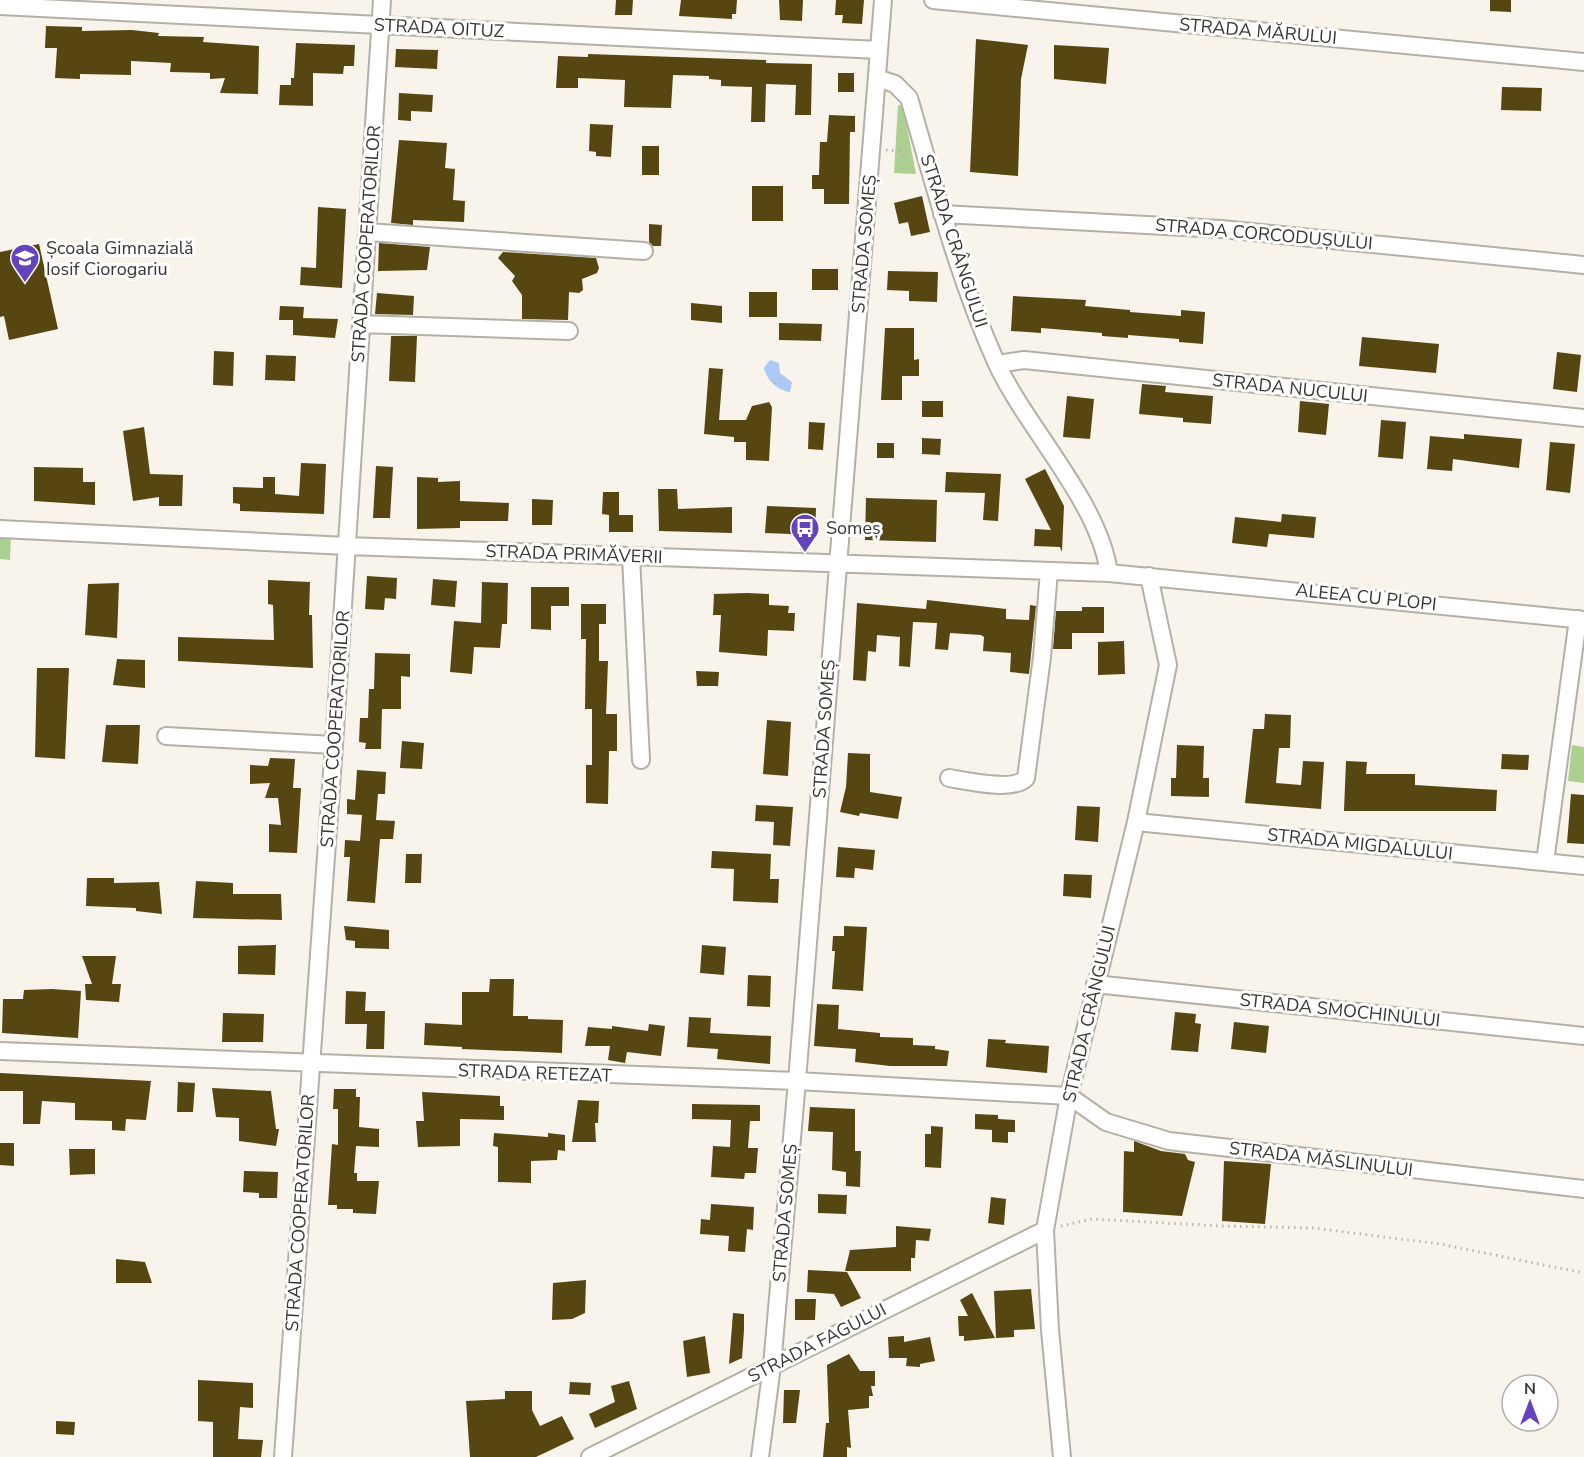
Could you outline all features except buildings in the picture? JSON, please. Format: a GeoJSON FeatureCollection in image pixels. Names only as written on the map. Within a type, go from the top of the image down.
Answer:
{"type":"FeatureCollection","features":[{"type":"Feature","properties":{"kind":"street","name":"STRADA COOPERATORILOR"},"geometry":{"type":"LineString","coordinates":[[283,1457],[334,745],[382,0]]}},
{"type":"Feature","properties":{"kind":"street","name":"STRADA SOMEȘ"},"geometry":{"type":"LineString","coordinates":[[760,1457],[772,1366],[797,1082],[883,0]]}},
{"type":"Feature","properties":{"kind":"street","name":"STRADA MĂRULUI"},"geometry":{"type":"LineString","coordinates":[[933,0],[1584,62]]}},
{"type":"Feature","properties":{"kind":"street","name":"STRADA OITUZ"},"geometry":{"type":"LineString","coordinates":[[0,6],[878,50]]}},
{"type":"Feature","properties":{"kind":"street","name":"STRADA CRÂNGULUI"},"geometry":{"type":"LineString","coordinates":[[877,78],[895,84],[909,98],[942,214],[970,300],[997,364],[1092,521],[1107,556],[1109,573]]}},
{"type":"Feature","properties":{"kind":"street","name":"STRADA CORCODUȘULUI"},"geometry":{"type":"LineString","coordinates":[[942,214],[1221,229],[1584,265]]}},
{"type":"Feature","properties":{"kind":"street"},"geometry":{"type":"LineString","coordinates":[[367,232],[644,251]]}},
{"type":"Feature","properties":{"kind":"street"},"geometry":{"type":"LineString","coordinates":[[361,324],[569,331]]}},
{"type":"Feature","properties":{"kind":"street","name":"STRADA NUCULUI"},"geometry":{"type":"LineString","coordinates":[[997,364],[1024,360],[1584,418]]}},
{"type":"Feature","properties":{"kind":"street","name":"STRADA PRIMĂVERII"},"geometry":{"type":"LineString","coordinates":[[0,529],[347,546],[1149,576]]}},
{"type":"Feature","properties":{"kind":"street"},"geometry":{"type":"LineString","coordinates":[[631,556],[641,760]]}},
{"type":"Feature","properties":{"kind":"street"},"geometry":{"type":"LineString","coordinates":[[949,778],[1008,785],[1022,783],[1026,778],[1042,657],[1048,571]]}},
{"type":"Feature","properties":{"kind":"street","name":"STRADA CRÂNGULUI"},"geometry":{"type":"LineString","coordinates":[[1062,1457],[1050,1330],[1045,1230],[1070,1096],[1095,984],[1136,822],[1168,665],[1149,576]]}},
{"type":"Feature","properties":{"kind":"street","name":"ALEEA CU PLOPI"},"geometry":{"type":"LineString","coordinates":[[1149,576],[1581,620]]}},
{"type":"Feature","properties":{"kind":"street"},"geometry":{"type":"LineString","coordinates":[[1545,862],[1581,620]]}},
{"type":"Feature","properties":{"kind":"street"},"geometry":{"type":"LineString","coordinates":[[166,736],[334,745]]}},
{"type":"Feature","properties":{"kind":"street","name":"STRADA MIGDALULUI"},"geometry":{"type":"LineString","coordinates":[[1136,822],[1584,866]]}},
{"type":"Feature","properties":{"kind":"street","name":"STRADA SMOCHINULUI"},"geometry":{"type":"LineString","coordinates":[[1095,984],[1584,1036]]}},
{"type":"Feature","properties":{"kind":"street","name":"STRADA RETEZAT"},"geometry":{"type":"LineString","coordinates":[[0,1051],[311,1065],[797,1082],[1070,1096]]}},
{"type":"Feature","properties":{"kind":"street","name":"STRADA MĂSLINULUI"},"geometry":{"type":"LineString","coordinates":[[1070,1096],[1106,1122],[1169,1142],[1584,1189]]}},
{"type":"Feature","properties":{"kind":"street","name":"STRADA FAGULUI"},"geometry":{"type":"LineString","coordinates":[[590,1457],[1045,1230]]}},
{"type":"Feature","properties":{"kind":"path"},"geometry":{"type":"LineString","coordinates":[[904,156],[904,169]]}},
{"type":"Feature","properties":{"kind":"path"},"geometry":{"type":"LineString","coordinates":[[774,383],[783,375]]}},
{"type":"Feature","properties":{"kind":"path"},"geometry":{"type":"LineString","coordinates":[[1045,1230],[1092,1219],[1312,1228],[1440,1244],[1584,1273]]}},
{"type":"Feature","properties":{"kind":"green space"},"geometry":{"type":"Polygon","coordinates":[[[898,105],[903,106],[916,174],[894,173],[898,105]]]}},
{"type":"Feature","properties":{"kind":"green space"},"geometry":{"type":"Polygon","coordinates":[[[0,534],[11,535],[10,560],[0,559],[0,534]]]}},
{"type":"Feature","properties":{"kind":"green space"},"geometry":{"type":"Polygon","coordinates":[[[1572,745],[1584,747],[1584,783],[1568,781],[1572,745]]]}},
{"type":"Feature","properties":{"kind":"water"},"geometry":{"type":"Polygon","coordinates":[[[770,360],[779,363],[780,373],[792,382],[790,392],[777,387],[767,376],[764,368],[770,360]]]}},
{"type":"Feature","properties":{"kind":"place","name":"Școala Gimnazială Iosif Ciorogariu"},"geometry":{"type":"Point","coordinates":[25,284]}},
{"type":"Feature","properties":{"kind":"place","name":"Someș"},"geometry":{"type":"Point","coordinates":[805,554]}}]}
